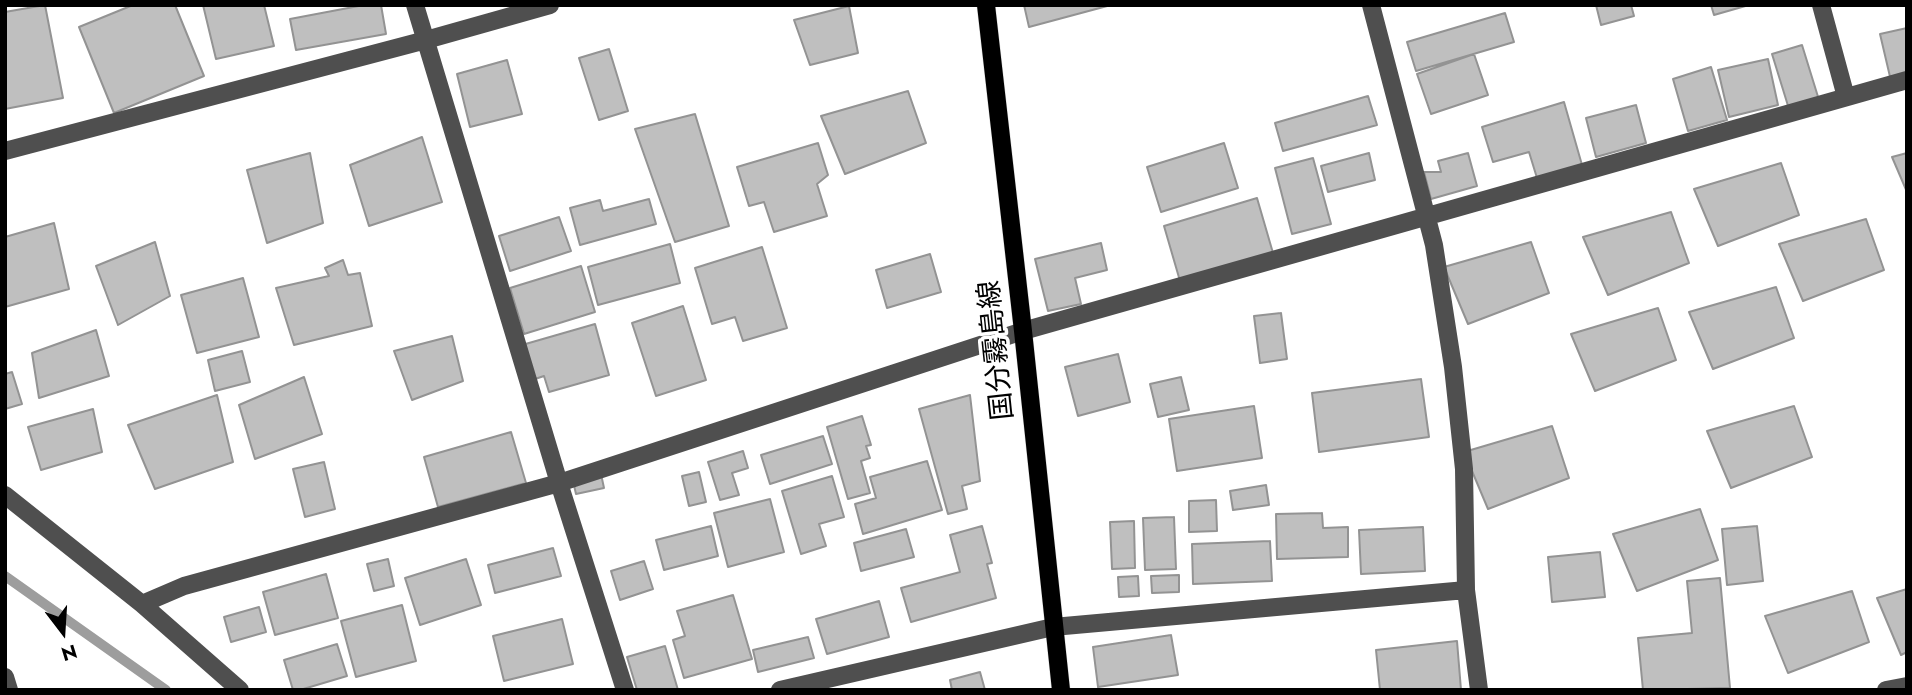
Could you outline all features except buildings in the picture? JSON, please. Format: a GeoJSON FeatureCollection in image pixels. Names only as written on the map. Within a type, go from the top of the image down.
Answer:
{"type":"FeatureCollection","features":[{"type":"Feature","properties":{"kind":"main road","name":"国分霧島線"},"geometry":{"type":"LineString","coordinates":[[986,5],[1061,690]]}},
{"type":"Feature","properties":{"kind":"street"},"geometry":{"type":"LineString","coordinates":[[415,5],[559,483],[625,690]]}},
{"type":"Feature","properties":{"kind":"street"},"geometry":{"type":"LineString","coordinates":[[5,151],[550,5]]}},
{"type":"Feature","properties":{"kind":"street"},"geometry":{"type":"LineString","coordinates":[[1371,5],[1427,215],[1453,367],[1464,469],[1466,590],[1479,690]]}},
{"type":"Feature","properties":{"kind":"street"},"geometry":{"type":"LineString","coordinates":[[1821,5],[1846,97]]}},
{"type":"Feature","properties":{"kind":"street"},"geometry":{"type":"LineString","coordinates":[[142,604],[184,586],[559,483],[1023,331],[1907,80]]}},
{"type":"Feature","properties":{"kind":"street"},"geometry":{"type":"LineString","coordinates":[[5,495],[142,604],[240,690]]}},
{"type":"Feature","properties":{"kind":"street"},"geometry":{"type":"LineString","coordinates":[[780,690],[1053,626],[1466,590]]}},
{"type":"Feature","properties":{"kind":"street"},"geometry":{"type":"LineString","coordinates":[[5,677],[9,690]]}},
{"type":"Feature","properties":{"kind":"street"},"geometry":{"type":"LineString","coordinates":[[1886,690],[1907,686]]}},
{"type":"Feature","properties":{"kind":"waterway"},"geometry":{"type":"LineString","coordinates":[[5,576],[166,690]]}}]}
